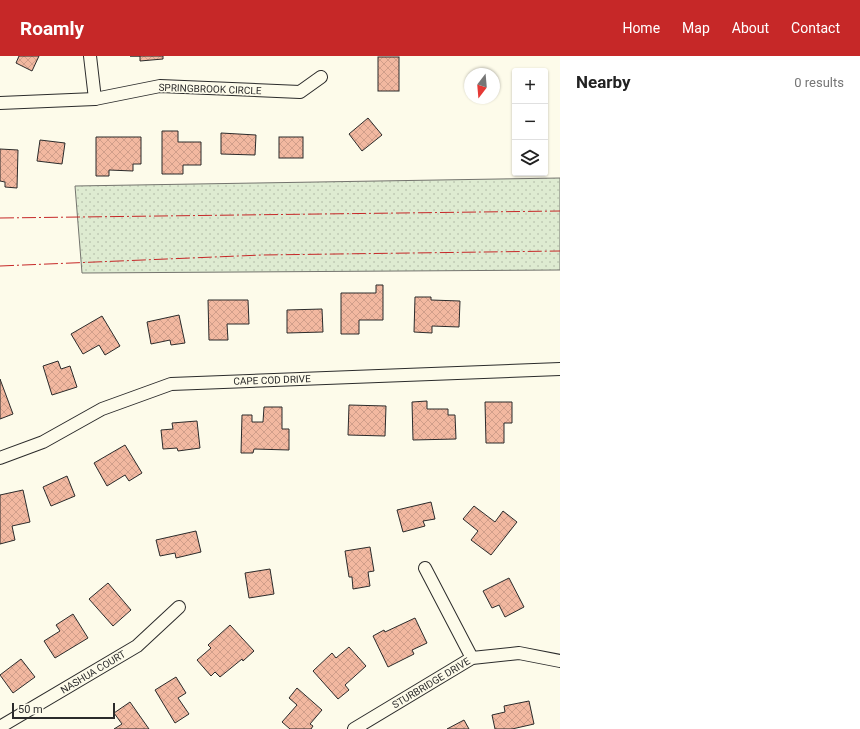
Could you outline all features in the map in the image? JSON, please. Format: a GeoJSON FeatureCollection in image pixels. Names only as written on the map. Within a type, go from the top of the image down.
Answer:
{"type":"FeatureCollection","features":[{"type":"Feature","properties":{"kind":"street"},"geometry":{"type":"LineString","coordinates":[[90,56],[95,99]]}},
{"type":"Feature","properties":{"kind":"street","name":"SPRINGBROOK CIRCLE"},"geometry":{"type":"LineString","coordinates":[[0,103],[95,99],[160,86],[300,92],[321,77]]}},
{"type":"Feature","properties":{"kind":"street","name":"CAPE COD DRIVE"},"geometry":{"type":"LineString","coordinates":[[0,458],[43,442],[102,409],[171,384],[560,369]]}},
{"type":"Feature","properties":{"kind":"street"},"geometry":{"type":"LineString","coordinates":[[425,568],[472,658]]}},
{"type":"Feature","properties":{"kind":"street","name":"NASHUA COURT"},"geometry":{"type":"LineString","coordinates":[[0,727],[137,646],[179,607]]}},
{"type":"Feature","properties":{"kind":"street","name":"STURBRIDGE DRIVE"},"geometry":{"type":"LineString","coordinates":[[354,729],[472,658],[519,653],[560,661]]}},
{"type":"Feature","properties":{"kind":"green space"},"geometry":{"type":"Polygon","coordinates":[[[560,178],[560,270],[82,273],[75,186],[560,178]]]}},
{"type":"Feature","properties":{"kind":"building"},"geometry":{"type":"Polygon","coordinates":[[[19,56],[39,56],[32,71],[16,63],[19,56]]]}},
{"type":"Feature","properties":{"kind":"building"},"geometry":{"type":"Polygon","coordinates":[[[140,56],[163,56],[163,59],[140,61],[140,56]]]}},
{"type":"Feature","properties":{"kind":"building"},"geometry":{"type":"Polygon","coordinates":[[[378,57],[399,57],[399,91],[378,91],[378,57]]]}},
{"type":"Feature","properties":{"kind":"building"},"geometry":{"type":"Polygon","coordinates":[[[368,118],[382,135],[362,151],[349,134],[368,118]]]}},
{"type":"Feature","properties":{"kind":"building"},"geometry":{"type":"Polygon","coordinates":[[[162,131],[178,131],[178,142],[201,142],[201,165],[183,165],[183,174],[162,174],[162,131]]]}},
{"type":"Feature","properties":{"kind":"building"},"geometry":{"type":"Polygon","coordinates":[[[221,133],[256,135],[255,155],[221,154],[221,133]]]}},
{"type":"Feature","properties":{"kind":"building"},"geometry":{"type":"Polygon","coordinates":[[[96,137],[141,137],[141,164],[133,164],[133,171],[109,170],[109,176],[96,176],[96,137]]]}},
{"type":"Feature","properties":{"kind":"building"},"geometry":{"type":"Polygon","coordinates":[[[279,137],[303,137],[303,158],[279,158],[279,137]]]}},
{"type":"Feature","properties":{"kind":"building"},"geometry":{"type":"Polygon","coordinates":[[[40,140],[65,143],[62,164],[37,161],[40,140]]]}},
{"type":"Feature","properties":{"kind":"building"},"geometry":{"type":"Polygon","coordinates":[[[0,149],[18,150],[17,188],[5,187],[5,182],[0,181],[0,149]]]}},
{"type":"Feature","properties":{"kind":"building"},"geometry":{"type":"Polygon","coordinates":[[[376,285],[383,285],[383,320],[359,320],[359,334],[341,334],[341,293],[376,293],[376,285]]]}},
{"type":"Feature","properties":{"kind":"building"},"geometry":{"type":"Polygon","coordinates":[[[415,297],[431,297],[431,300],[460,301],[459,327],[432,326],[432,333],[414,332],[415,297]]]}},
{"type":"Feature","properties":{"kind":"building"},"geometry":{"type":"Polygon","coordinates":[[[208,300],[248,300],[249,324],[227,324],[228,340],[209,340],[208,300]]]}},
{"type":"Feature","properties":{"kind":"building"},"geometry":{"type":"Polygon","coordinates":[[[322,309],[323,332],[287,333],[287,310],[322,309]]]}},
{"type":"Feature","properties":{"kind":"building"},"geometry":{"type":"Polygon","coordinates":[[[179,315],[185,343],[171,345],[170,340],[151,344],[147,322],[179,315]]]}},
{"type":"Feature","properties":{"kind":"building"},"geometry":{"type":"Polygon","coordinates":[[[102,316],[120,346],[105,355],[99,345],[83,354],[71,334],[102,316]]]}},
{"type":"Feature","properties":{"kind":"building"},"geometry":{"type":"Polygon","coordinates":[[[58,361],[61,369],[70,366],[77,387],[52,395],[43,366],[58,361]]]}},
{"type":"Feature","properties":{"kind":"building"},"geometry":{"type":"Polygon","coordinates":[[[0,379],[13,414],[0,419],[0,379]]]}},
{"type":"Feature","properties":{"kind":"building"},"geometry":{"type":"Polygon","coordinates":[[[427,401],[427,409],[448,409],[448,415],[455,415],[456,439],[413,440],[412,402],[427,401]]]}},
{"type":"Feature","properties":{"kind":"building"},"geometry":{"type":"Polygon","coordinates":[[[485,402],[512,402],[512,423],[504,423],[504,443],[486,443],[485,402]]]}},
{"type":"Feature","properties":{"kind":"building"},"geometry":{"type":"Polygon","coordinates":[[[349,405],[386,406],[385,436],[348,435],[349,405]]]}},
{"type":"Feature","properties":{"kind":"building"},"geometry":{"type":"Polygon","coordinates":[[[264,407],[282,407],[282,429],[289,429],[289,450],[254,449],[253,453],[241,453],[242,415],[252,415],[252,422],[263,422],[264,407]]]}},
{"type":"Feature","properties":{"kind":"building"},"geometry":{"type":"Polygon","coordinates":[[[197,421],[200,448],[178,451],[177,448],[163,449],[161,430],[173,429],[172,423],[197,421]]]}},
{"type":"Feature","properties":{"kind":"building"},"geometry":{"type":"Polygon","coordinates":[[[125,445],[142,473],[129,481],[125,475],[107,486],[94,463],[125,445]]]}},
{"type":"Feature","properties":{"kind":"building"},"geometry":{"type":"Polygon","coordinates":[[[67,476],[75,496],[51,506],[43,487],[67,476]]]}},
{"type":"Feature","properties":{"kind":"building"},"geometry":{"type":"Polygon","coordinates":[[[23,490],[30,522],[12,526],[15,540],[0,544],[0,495],[23,490]]]}},
{"type":"Feature","properties":{"kind":"building"},"geometry":{"type":"Polygon","coordinates":[[[431,502],[435,519],[423,521],[425,526],[403,532],[397,510],[431,502]]]}},
{"type":"Feature","properties":{"kind":"building"},"geometry":{"type":"Polygon","coordinates":[[[474,506],[495,522],[503,511],[517,522],[491,555],[471,540],[478,531],[463,519],[474,506]]]}},
{"type":"Feature","properties":{"kind":"building"},"geometry":{"type":"Polygon","coordinates":[[[196,531],[201,552],[176,558],[175,553],[160,556],[156,540],[196,531]]]}},
{"type":"Feature","properties":{"kind":"building"},"geometry":{"type":"Polygon","coordinates":[[[370,547],[374,571],[368,572],[370,586],[353,589],[352,577],[349,577],[345,551],[370,547]]]}},
{"type":"Feature","properties":{"kind":"building"},"geometry":{"type":"Polygon","coordinates":[[[270,569],[274,594],[249,598],[245,573],[270,569]]]}},
{"type":"Feature","properties":{"kind":"building"},"geometry":{"type":"Polygon","coordinates":[[[509,578],[524,607],[505,617],[499,605],[492,608],[483,591],[509,578]]]}},
{"type":"Feature","properties":{"kind":"building"},"geometry":{"type":"Polygon","coordinates":[[[108,583],[131,610],[113,626],[89,599],[108,583]]]}},
{"type":"Feature","properties":{"kind":"building"},"geometry":{"type":"Polygon","coordinates":[[[73,614],[88,638],[55,658],[44,641],[60,631],[56,625],[73,614]]]}},
{"type":"Feature","properties":{"kind":"building"},"geometry":{"type":"Polygon","coordinates":[[[415,618],[427,643],[412,650],[414,654],[388,667],[373,636],[415,618]]]}},
{"type":"Feature","properties":{"kind":"building"},"geometry":{"type":"Polygon","coordinates":[[[230,625],[254,651],[243,661],[242,659],[220,677],[215,672],[211,676],[197,660],[211,648],[208,645],[230,625]]]}},
{"type":"Feature","properties":{"kind":"building"},"geometry":{"type":"Polygon","coordinates":[[[349,647],[366,666],[345,685],[349,690],[338,699],[313,671],[332,653],[336,658],[349,647]]]}},
{"type":"Feature","properties":{"kind":"building"},"geometry":{"type":"Polygon","coordinates":[[[21,659],[35,677],[13,693],[0,675],[21,659]]]}},
{"type":"Feature","properties":{"kind":"building"},"geometry":{"type":"Polygon","coordinates":[[[176,677],[186,693],[178,698],[189,714],[175,723],[155,690],[176,677]]]}},
{"type":"Feature","properties":{"kind":"building"},"geometry":{"type":"Polygon","coordinates":[[[297,688],[322,710],[310,724],[313,726],[311,729],[290,729],[282,722],[297,705],[289,698],[297,688]]]}},
{"type":"Feature","properties":{"kind":"building"},"geometry":{"type":"Polygon","coordinates":[[[529,701],[534,724],[512,729],[495,729],[492,715],[505,712],[504,706],[529,701]]]}},
{"type":"Feature","properties":{"kind":"building"},"geometry":{"type":"Polygon","coordinates":[[[130,702],[149,729],[114,729],[122,724],[114,713],[130,702]]]}},
{"type":"Feature","properties":{"kind":"building"},"geometry":{"type":"Polygon","coordinates":[[[464,720],[469,729],[447,729],[464,720]]]}},
{"type":"Feature","properties":{"kind":"power"},"geometry":{"type":"LineString","coordinates":[[0,218],[560,211]]}},
{"type":"Feature","properties":{"kind":"power"},"geometry":{"type":"LineString","coordinates":[[0,266],[262,255],[560,251]]}}]}
